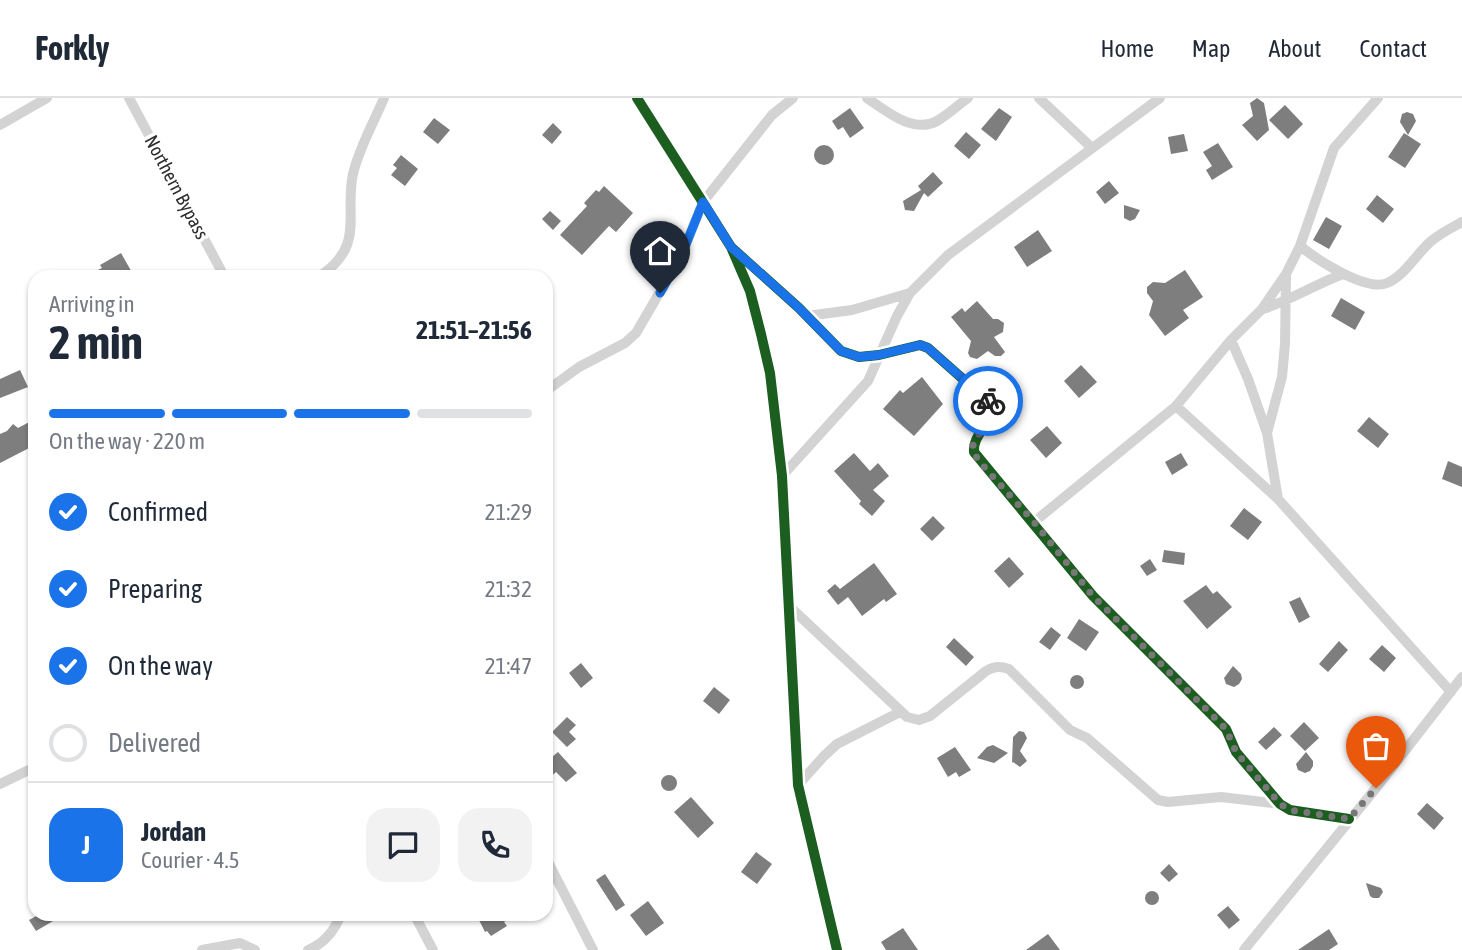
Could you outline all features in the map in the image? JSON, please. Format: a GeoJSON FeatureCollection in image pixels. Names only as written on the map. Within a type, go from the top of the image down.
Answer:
{"type":"FeatureCollection","features":[{"type":"Feature","properties":{"kind":"street"},"geometry":{"type":"LineString","coordinates":[[0,125],[47,98]]}},
{"type":"Feature","properties":{"kind":"street","name":"Northern Bypass"},"geometry":{"type":"LineString","coordinates":[[129,98],[221,270]]}},
{"type":"Feature","properties":{"kind":"street"},"geometry":{"type":"LineString","coordinates":[[326,270],[343,254],[351,230],[353,174],[384,98]]}},
{"type":"Feature","properties":{"kind":"street"},"geometry":{"type":"LineString","coordinates":[[637,98],[731,247],[750,291],[770,373],[782,476],[799,785],[804,817],[838,950]]}},
{"type":"Feature","properties":{"kind":"street"},"geometry":{"type":"LineString","coordinates":[[553,386],[579,367],[625,343],[636,333],[682,254],[703,202],[772,115],[793,98]]}},
{"type":"Feature","properties":{"kind":"street"},"geometry":{"type":"LineString","coordinates":[[867,98],[890,114],[910,123],[923,125],[936,122],[968,98]]}},
{"type":"Feature","properties":{"kind":"street"},"geometry":{"type":"LineString","coordinates":[[1039,98],[1092,148]]}},
{"type":"Feature","properties":{"kind":"street"},"geometry":{"type":"LineString","coordinates":[[782,476],[868,381],[910,293],[948,256],[1160,98]]}},
{"type":"Feature","properties":{"kind":"street"},"geometry":{"type":"LineString","coordinates":[[1034,522],[1176,407],[1231,340],[1262,309],[1286,274],[1300,246],[1334,148],[1378,98]]}},
{"type":"Feature","properties":{"kind":"street"},"geometry":{"type":"LineString","coordinates":[[1300,246],[1322,263],[1343,274],[1376,285],[1385,284],[1398,275],[1431,242],[1462,222]]}},
{"type":"Feature","properties":{"kind":"street"},"geometry":{"type":"LineString","coordinates":[[731,247],[841,351],[859,357],[920,345],[928,348],[990,403],[992,411],[973,445],[974,452],[1093,596],[1226,729],[1236,752],[1280,804],[1290,810],[1349,819]]}},
{"type":"Feature","properties":{"kind":"street"},"geometry":{"type":"LineString","coordinates":[[1266,433],[1282,377],[1286,274]]}},
{"type":"Feature","properties":{"kind":"street"},"geometry":{"type":"LineString","coordinates":[[1262,309],[1284,302],[1320,282],[1343,274]]}},
{"type":"Feature","properties":{"kind":"street"},"geometry":{"type":"LineString","coordinates":[[807,316],[852,310],[910,293]]}},
{"type":"Feature","properties":{"kind":"street"},"geometry":{"type":"LineString","coordinates":[[1231,340],[1248,379],[1266,433],[1278,499]]}},
{"type":"Feature","properties":{"kind":"street"},"geometry":{"type":"LineString","coordinates":[[1176,407],[1278,499],[1451,692]]}},
{"type":"Feature","properties":{"kind":"street"},"geometry":{"type":"LineString","coordinates":[[789,606],[906,717],[919,720],[930,716],[986,671],[994,666],[1002,666],[1070,730],[1087,738],[1158,800],[1168,802],[1221,797],[1280,804]]}},
{"type":"Feature","properties":{"kind":"street"},"geometry":{"type":"LineString","coordinates":[[1244,950],[1462,677]]}},
{"type":"Feature","properties":{"kind":"street"},"geometry":{"type":"LineString","coordinates":[[799,785],[837,744],[900,712]]}},
{"type":"Feature","properties":{"kind":"street"},"geometry":{"type":"LineString","coordinates":[[0,784],[28,770]]}},
{"type":"Feature","properties":{"kind":"street"},"geometry":{"type":"LineString","coordinates":[[553,872],[593,950]]}},
{"type":"Feature","properties":{"kind":"street"},"geometry":{"type":"LineString","coordinates":[[308,950],[318,946],[338,921]]}},
{"type":"Feature","properties":{"kind":"street"},"geometry":{"type":"LineString","coordinates":[[418,921],[433,950]]}},
{"type":"Feature","properties":{"kind":"street"},"geometry":{"type":"LineString","coordinates":[[202,950],[240,943],[256,950]]}},
{"type":"Feature","properties":{"kind":"building"},"geometry":{"type":"Polygon","coordinates":[[[1257,98],[1264,103],[1269,130],[1257,141],[1242,125],[1253,116],[1250,103],[1257,98]]]}},
{"type":"Feature","properties":{"kind":"building"},"geometry":{"type":"Polygon","coordinates":[[[1285,105],[1303,124],[1288,139],[1269,120],[1285,105]]]}},
{"type":"Feature","properties":{"kind":"building"},"geometry":{"type":"Polygon","coordinates":[[[850,108],[864,128],[850,138],[843,127],[838,130],[832,121],[850,108]]]}},
{"type":"Feature","properties":{"kind":"building"},"geometry":{"type":"Polygon","coordinates":[[[999,108],[1012,117],[996,141],[981,129],[999,108]]]}},
{"type":"Feature","properties":{"kind":"building"},"geometry":{"type":"Polygon","coordinates":[[[1402,114],[1413,114],[1416,121],[1408,135],[1400,122],[1402,114]]]}},
{"type":"Feature","properties":{"kind":"building"},"geometry":{"type":"Polygon","coordinates":[[[434,118],[450,130],[438,144],[423,132],[434,118]]]}},
{"type":"Feature","properties":{"kind":"building"},"geometry":{"type":"Polygon","coordinates":[[[553,123],[562,132],[552,144],[542,135],[553,123]]]}},
{"type":"Feature","properties":{"kind":"building"},"geometry":{"type":"Polygon","coordinates":[[[966,132],[981,145],[969,159],[954,146],[966,132]]]}},
{"type":"Feature","properties":{"kind":"building"},"geometry":{"type":"Polygon","coordinates":[[[1404,133],[1421,144],[1405,168],[1388,157],[1404,133]]]}},
{"type":"Feature","properties":{"kind":"building"},"geometry":{"type":"Polygon","coordinates":[[[1184,134],[1188,151],[1171,154],[1168,137],[1184,134]]]}},
{"type":"Feature","properties":{"kind":"building"},"geometry":{"type":"Polygon","coordinates":[[[1218,143],[1233,167],[1212,180],[1206,170],[1212,166],[1203,152],[1218,143]]]}},
{"type":"Feature","properties":{"kind":"building"},"geometry":{"type":"Polygon","coordinates":[[[824,145],[831,148],[834,155],[831,162],[824,165],[817,162],[814,155],[817,148],[824,145]]]}},
{"type":"Feature","properties":{"kind":"building"},"geometry":{"type":"Polygon","coordinates":[[[401,155],[418,169],[405,186],[391,175],[397,168],[393,165],[401,155]]]}},
{"type":"Feature","properties":{"kind":"building"},"geometry":{"type":"Polygon","coordinates":[[[933,172],[943,183],[928,197],[924,193],[914,211],[905,210],[903,201],[921,190],[918,186],[933,172]]]}},
{"type":"Feature","properties":{"kind":"building"},"geometry":{"type":"Polygon","coordinates":[[[1109,181],[1119,193],[1105,204],[1096,192],[1109,181]]]}},
{"type":"Feature","properties":{"kind":"building"},"geometry":{"type":"Polygon","coordinates":[[[604,186],[633,213],[616,232],[609,226],[582,255],[560,235],[587,206],[584,203],[596,190],[599,192],[604,186]]]}},
{"type":"Feature","properties":{"kind":"building"},"geometry":{"type":"Polygon","coordinates":[[[1377,195],[1394,209],[1383,223],[1366,209],[1377,195]]]}},
{"type":"Feature","properties":{"kind":"building"},"geometry":{"type":"Polygon","coordinates":[[[1124,205],[1140,210],[1135,219],[1130,221],[1124,218],[1124,205]]]}},
{"type":"Feature","properties":{"kind":"building"},"geometry":{"type":"Polygon","coordinates":[[[550,211],[561,221],[553,230],[542,219],[550,211]]]}},
{"type":"Feature","properties":{"kind":"building"},"geometry":{"type":"Polygon","coordinates":[[[1326,217],[1342,226],[1329,249],[1313,240],[1326,217]]]}},
{"type":"Feature","properties":{"kind":"building"},"geometry":{"type":"Polygon","coordinates":[[[1038,230],[1052,251],[1027,267],[1014,247],[1038,230]]]}},
{"type":"Feature","properties":{"kind":"building"},"geometry":{"type":"Polygon","coordinates":[[[121,253],[131,270],[98,270],[102,268],[100,265],[121,253]]]}},
{"type":"Feature","properties":{"kind":"building"},"geometry":{"type":"Polygon","coordinates":[[[1185,270],[1203,297],[1183,310],[1189,318],[1165,336],[1149,315],[1153,301],[1147,293],[1147,287],[1153,282],[1165,283],[1185,270]]]}},
{"type":"Feature","properties":{"kind":"building"},"geometry":{"type":"Polygon","coordinates":[[[1341,298],[1365,312],[1355,330],[1331,316],[1341,298]]]}},
{"type":"Feature","properties":{"kind":"building"},"geometry":{"type":"Polygon","coordinates":[[[977,301],[993,319],[1004,323],[1003,332],[994,337],[1005,352],[1001,356],[995,356],[988,351],[977,359],[970,357],[968,353],[971,341],[951,317],[962,308],[965,312],[977,301]]]}},
{"type":"Feature","properties":{"kind":"building"},"geometry":{"type":"Polygon","coordinates":[[[1081,365],[1097,382],[1079,398],[1064,381],[1081,365]]]}},
{"type":"Feature","properties":{"kind":"building"},"geometry":{"type":"Polygon","coordinates":[[[20,370],[28,387],[0,398],[0,379],[20,370]]]}},
{"type":"Feature","properties":{"kind":"building"},"geometry":{"type":"Polygon","coordinates":[[[922,377],[943,404],[914,436],[883,409],[900,390],[903,393],[922,377]]]}},
{"type":"Feature","properties":{"kind":"building"},"geometry":{"type":"Polygon","coordinates":[[[1369,417],[1389,434],[1378,448],[1357,431],[1369,417]]]}},
{"type":"Feature","properties":{"kind":"building"},"geometry":{"type":"Polygon","coordinates":[[[28,423],[28,449],[0,463],[0,434],[13,424],[18,428],[28,423]]]}},
{"type":"Feature","properties":{"kind":"building"},"geometry":{"type":"Polygon","coordinates":[[[1047,426],[1062,443],[1046,458],[1030,440],[1047,426]]]}},
{"type":"Feature","properties":{"kind":"building"},"geometry":{"type":"Polygon","coordinates":[[[854,453],[870,471],[878,463],[889,476],[873,490],[885,501],[872,516],[859,504],[861,501],[834,471],[854,453]]]}},
{"type":"Feature","properties":{"kind":"building"},"geometry":{"type":"Polygon","coordinates":[[[1181,453],[1188,465],[1172,475],[1165,462],[1181,453]]]}},
{"type":"Feature","properties":{"kind":"building"},"geometry":{"type":"Polygon","coordinates":[[[1448,461],[1462,467],[1462,487],[1442,479],[1448,461]]]}},
{"type":"Feature","properties":{"kind":"building"},"geometry":{"type":"Polygon","coordinates":[[[1244,508],[1262,522],[1248,540],[1230,526],[1244,508]]]}},
{"type":"Feature","properties":{"kind":"building"},"geometry":{"type":"Polygon","coordinates":[[[933,516],[945,528],[932,541],[920,529],[933,516]]]}},
{"type":"Feature","properties":{"kind":"building"},"geometry":{"type":"Polygon","coordinates":[[[1164,550],[1185,553],[1184,565],[1162,562],[1164,550]]]}},
{"type":"Feature","properties":{"kind":"building"},"geometry":{"type":"Polygon","coordinates":[[[1009,557],[1024,574],[1009,588],[994,571],[1009,557]]]}},
{"type":"Feature","properties":{"kind":"building"},"geometry":{"type":"Polygon","coordinates":[[[1150,559],[1157,570],[1147,576],[1140,566],[1150,559]]]}},
{"type":"Feature","properties":{"kind":"building"},"geometry":{"type":"Polygon","coordinates":[[[874,563],[897,594],[886,602],[884,599],[862,616],[848,597],[838,605],[827,591],[835,584],[840,589],[874,563]]]}},
{"type":"Feature","properties":{"kind":"building"},"geometry":{"type":"Polygon","coordinates":[[[1206,585],[1213,594],[1217,591],[1232,607],[1207,629],[1183,601],[1206,585]]]}},
{"type":"Feature","properties":{"kind":"building"},"geometry":{"type":"Polygon","coordinates":[[[1300,597],[1310,617],[1299,623],[1289,602],[1300,597]]]}},
{"type":"Feature","properties":{"kind":"building"},"geometry":{"type":"Polygon","coordinates":[[[1079,619],[1099,632],[1086,651],[1067,638],[1079,619]]]}},
{"type":"Feature","properties":{"kind":"building"},"geometry":{"type":"Polygon","coordinates":[[[1051,627],[1061,635],[1050,650],[1039,642],[1051,627]]]}},
{"type":"Feature","properties":{"kind":"building"},"geometry":{"type":"Polygon","coordinates":[[[954,638],[974,657],[966,666],[946,647],[954,638]]]}},
{"type":"Feature","properties":{"kind":"building"},"geometry":{"type":"Polygon","coordinates":[[[1339,641],[1348,650],[1328,672],[1319,664],[1339,641]]]}},
{"type":"Feature","properties":{"kind":"building"},"geometry":{"type":"Polygon","coordinates":[[[1382,645],[1396,658],[1384,672],[1369,659],[1382,645]]]}},
{"type":"Feature","properties":{"kind":"building"},"geometry":{"type":"Polygon","coordinates":[[[581,663],[593,678],[581,688],[569,673],[581,663]]]}},
{"type":"Feature","properties":{"kind":"building"},"geometry":{"type":"Polygon","coordinates":[[[1233,666],[1242,679],[1234,687],[1226,684],[1224,678],[1233,666]]]}},
{"type":"Feature","properties":{"kind":"building"},"geometry":{"type":"Polygon","coordinates":[[[1074,675],[1080,675],[1084,682],[1080,689],[1074,689],[1070,685],[1070,679],[1074,675]]]}},
{"type":"Feature","properties":{"kind":"building"},"geometry":{"type":"Polygon","coordinates":[[[714,687],[730,700],[719,714],[703,701],[714,687]]]}},
{"type":"Feature","properties":{"kind":"building"},"geometry":{"type":"Polygon","coordinates":[[[567,717],[576,725],[569,732],[576,739],[567,747],[553,731],[567,717]]]}},
{"type":"Feature","properties":{"kind":"building"},"geometry":{"type":"Polygon","coordinates":[[[1304,722],[1319,738],[1305,751],[1290,736],[1304,722]]]}},
{"type":"Feature","properties":{"kind":"building"},"geometry":{"type":"Polygon","coordinates":[[[1274,727],[1282,735],[1266,750],[1258,742],[1274,727]]]}},
{"type":"Feature","properties":{"kind":"building"},"geometry":{"type":"Polygon","coordinates":[[[1019,731],[1024,732],[1027,738],[1020,751],[1027,761],[1020,767],[1012,763],[1013,737],[1019,731]]]}},
{"type":"Feature","properties":{"kind":"building"},"geometry":{"type":"Polygon","coordinates":[[[993,745],[1008,753],[994,763],[977,758],[987,747],[993,745]]]}},
{"type":"Feature","properties":{"kind":"building"},"geometry":{"type":"Polygon","coordinates":[[[955,747],[971,770],[959,777],[956,772],[948,777],[937,758],[955,747]]]}},
{"type":"Feature","properties":{"kind":"building"},"geometry":{"type":"Polygon","coordinates":[[[558,752],[577,773],[566,782],[556,772],[553,775],[553,756],[558,752]]]}},
{"type":"Feature","properties":{"kind":"building"},"geometry":{"type":"Polygon","coordinates":[[[1306,752],[1313,761],[1313,766],[1305,773],[1298,770],[1296,764],[1306,752]]]}},
{"type":"Feature","properties":{"kind":"building"},"geometry":{"type":"Polygon","coordinates":[[[669,775],[675,777],[675,789],[669,791],[663,789],[661,783],[663,777],[669,775]]]}},
{"type":"Feature","properties":{"kind":"building"},"geometry":{"type":"Polygon","coordinates":[[[691,797],[714,823],[698,838],[674,812],[691,797]]]}},
{"type":"Feature","properties":{"kind":"building"},"geometry":{"type":"Polygon","coordinates":[[[1427,803],[1444,818],[1434,830],[1417,814],[1427,803]]]}},
{"type":"Feature","properties":{"kind":"building"},"geometry":{"type":"Polygon","coordinates":[[[756,852],[772,864],[757,884],[741,872],[756,852]]]}},
{"type":"Feature","properties":{"kind":"building"},"geometry":{"type":"Polygon","coordinates":[[[1169,864],[1178,874],[1169,882],[1160,873],[1169,864]]]}},
{"type":"Feature","properties":{"kind":"building"},"geometry":{"type":"Polygon","coordinates":[[[605,874],[625,905],[616,911],[596,880],[605,874]]]}},
{"type":"Feature","properties":{"kind":"building"},"geometry":{"type":"Polygon","coordinates":[[[1366,883],[1381,888],[1383,892],[1379,898],[1370,896],[1366,883]]]}},
{"type":"Feature","properties":{"kind":"building"},"geometry":{"type":"Polygon","coordinates":[[[1152,891],[1157,893],[1157,903],[1152,905],[1147,903],[1145,898],[1147,893],[1152,891]]]}},
{"type":"Feature","properties":{"kind":"building"},"geometry":{"type":"Polygon","coordinates":[[[648,901],[664,923],[646,936],[630,915],[648,901]]]}},
{"type":"Feature","properties":{"kind":"building"},"geometry":{"type":"Polygon","coordinates":[[[1228,906],[1240,920],[1229,929],[1217,915],[1228,906]]]}},
{"type":"Feature","properties":{"kind":"building"},"geometry":{"type":"Polygon","coordinates":[[[30,921],[53,921],[36,931],[30,921]]]}},
{"type":"Feature","properties":{"kind":"building"},"geometry":{"type":"Polygon","coordinates":[[[480,921],[506,921],[507,926],[491,936],[485,932],[480,921]]]}},
{"type":"Feature","properties":{"kind":"building"},"geometry":{"type":"Polygon","coordinates":[[[903,928],[918,950],[886,950],[881,942],[903,928]]]}},
{"type":"Feature","properties":{"kind":"building"},"geometry":{"type":"Polygon","coordinates":[[[1329,929],[1338,944],[1329,950],[1298,950],[1329,929]]]}},
{"type":"Feature","properties":{"kind":"building"},"geometry":{"type":"Polygon","coordinates":[[[1048,934],[1060,950],[1026,950],[1048,934]]]}},
{"type":"Feature","properties":{"kind":"cycle path"},"geometry":{"type":"LineString","coordinates":[[637,98],[731,247],[750,291],[761,334],[770,373],[782,476],[798,785],[837,950]]}},
{"type":"Feature","properties":{"kind":"cycle path"},"geometry":{"type":"LineString","coordinates":[[731,247],[799,308],[841,351],[859,357],[920,345],[928,348],[990,403],[990,415],[976,439],[974,452],[1093,596],[1226,729],[1236,752],[1280,804],[1290,810],[1349,819]]}},
{"type":"Feature","properties":{"kind":"way so far"},"geometry":{"type":"LineString","coordinates":[[988,401],[992,411],[973,445],[977,459],[1034,522],[1093,596],[1226,729],[1236,752],[1280,804],[1290,810],[1349,819],[1376,788]]}},
{"type":"Feature","properties":{"kind":"route"},"geometry":{"type":"LineString","coordinates":[[660,293],[682,254],[703,202],[731,247],[750,267],[799,308],[841,351],[859,357],[920,345],[928,348],[988,401]]}}]}
